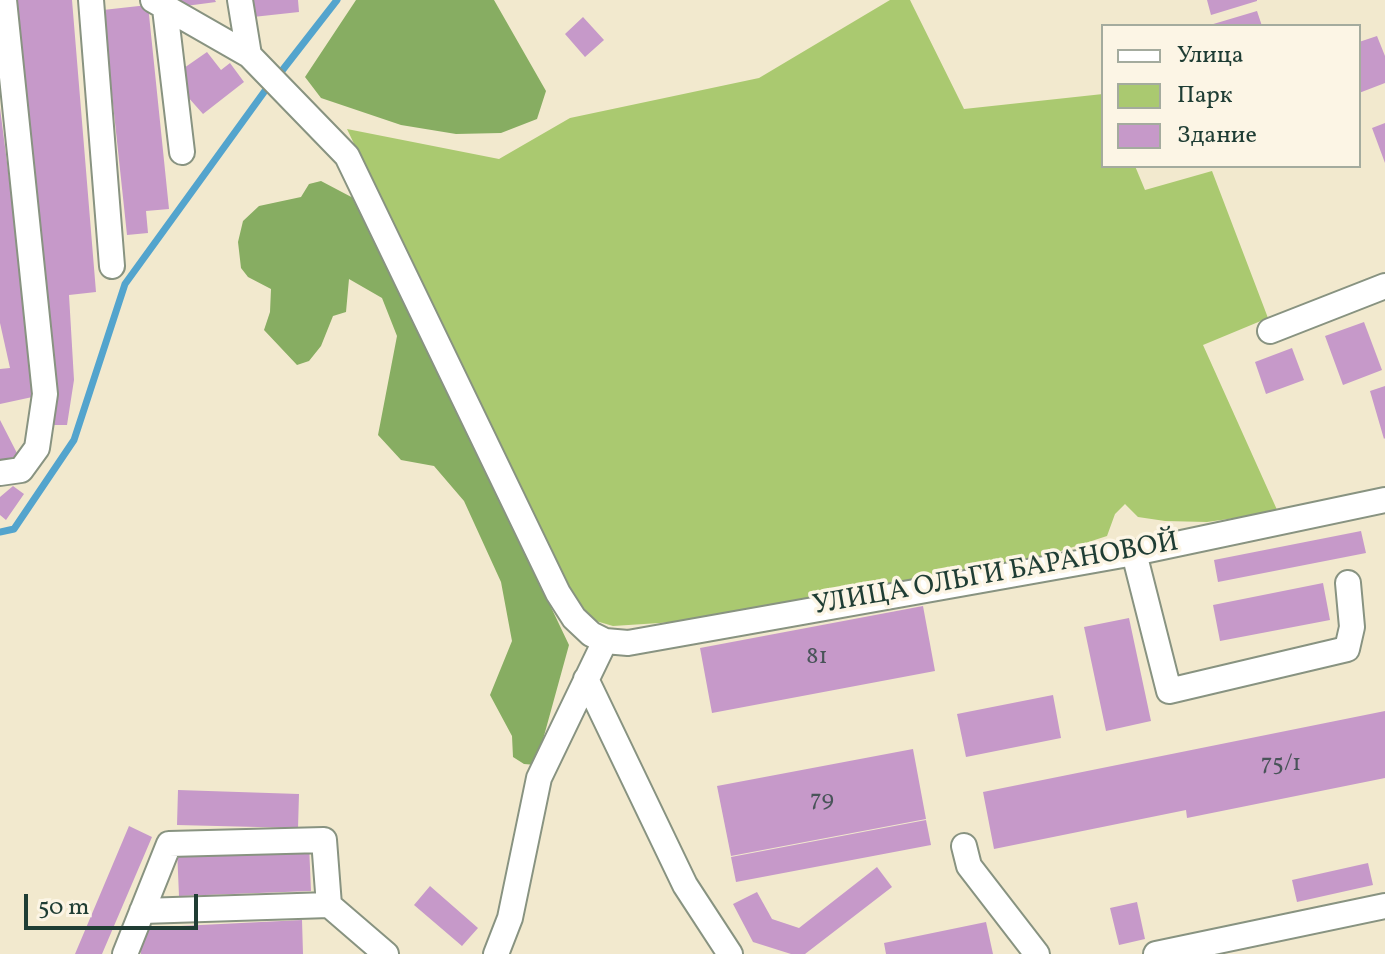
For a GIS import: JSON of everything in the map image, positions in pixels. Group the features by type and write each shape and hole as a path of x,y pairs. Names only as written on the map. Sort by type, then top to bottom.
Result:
{"street":[{"path":"0,473 21,470 37,448 45,394 4,0"},
{"path":"91,0 112,266"},
{"path":"240,0 249,55"},
{"path":"160,2 249,55 347,156 558,593 574,618 591,634 605,641 539,778 510,918 496,954"},
{"path":"160,2 182,152"},
{"path":"1270,331 1385,286"},
{"name":"УЛИЦА ОЛЬГИ БАРАНОВОЙ","path":"605,641 628,643 1134,553 1385,500"},
{"path":"1134,553 1169,691 1347,649 1352,627 1348,583"},
{"path":"586,679 685,885 730,954"},
{"path":"125,954 169,844 324,840 329,905"},
{"path":"964,846 969,866 1037,954"},
{"path":"142,911 329,905 386,954"},
{"path":"1156,954 1385,906"}],"green space":[{"path":"356,0 494,0 546,91 537,119 501,133 456,134 401,125 321,98 305,77"},
{"path":"890,0 910,0 964,109 1101,94 1101,168 1136,168 1145,190 1212,171 1268,318 1203,345 1278,512 1207,522 1165,521 1138,517 1125,504 1115,514 1107,536 1030,561 675,622 613,626 596,621 572,602 347,129 499,159 570,118 759,78"},
{"path":"321,181 357,200 569,645 536,765 524,764 513,757 512,736 490,695 512,641 501,582 464,501 434,466 401,460 378,435 397,336 382,298 349,279 346,312 333,316 321,346 309,361 297,365 264,330 270,312 271,289 248,277 241,268 238,242 243,221 259,206 301,197 309,184"}],"building":[{"path":"13,0 72,0 96,292 69,295 74,380 67,425 49,425"},
{"path":"177,0 215,0 216,2 178,7"},
{"path":"251,0 298,0 299,12 253,17"},
{"path":"1207,0 1257,0 1257,1 1211,15"},
{"path":"148,5 169,209 146,211 148,233 127,235 103,10"},
{"path":"1257,11 1261,24 1213,24"},
{"path":"583,17 604,40 585,57 565,34"},
{"path":"1377,36 1385,56 1385,83 1361,92 1361,41"},
{"path":"207,52 221,70 230,63 244,82 203,114 187,96 184,68"},
{"path":"0,108 37,396 0,404 0,369 10,368 0,323"},
{"path":"1385,123 1385,163 1372,128"},
{"path":"1364,322 1382,370 1343,385 1325,336"},
{"path":"1292,348 1304,380 1266,394 1255,362"},
{"path":"1385,386 1385,438 1384,439 1370,391"},
{"path":"0,420 19,457 0,468"},
{"path":"13,486 24,494 6,520 0,515 0,497"},
{"path":"1361,531 1366,553 1218,582 1214,560"},
{"path":"1323,583 1330,620 1220,641 1213,605"},
{"path":"923,606 935,671 712,713 700,648"},
{"path":"1129,618 1151,721 1106,731 1084,627"},
{"path":"1053,695 1061,738 966,757 957,714"},
{"path":"1385,711 1385,778 1187,818 1186,810 994,849 983,792"},
{"path":"913,749 926,819 731,856 717,786"},
{"path":"178,790 299,794 298,828 177,825"},
{"path":"926,820 931,845 736,882 731,857"},
{"path":"129,826 152,837 102,954 75,954"},
{"path":"309,844 311,891 179,896 177,849"},
{"path":"1368,863 1373,885 1297,902 1292,880"},
{"path":"877,867 892,887 805,954 791,954 753,942 733,904 757,892 772,919 799,928"},
{"path":"430,886 478,928 462,946 414,905"},
{"path":"1137,902 1145,939 1119,945 1110,908"},
{"path":"302,920 303,954 141,954 140,928"},
{"path":"986,922 993,954 886,954 884,943"}],"waterway":[{"path":"281,72 337,0"},
{"path":"0,532 14,529 74,440 125,284 267,88"}]}
